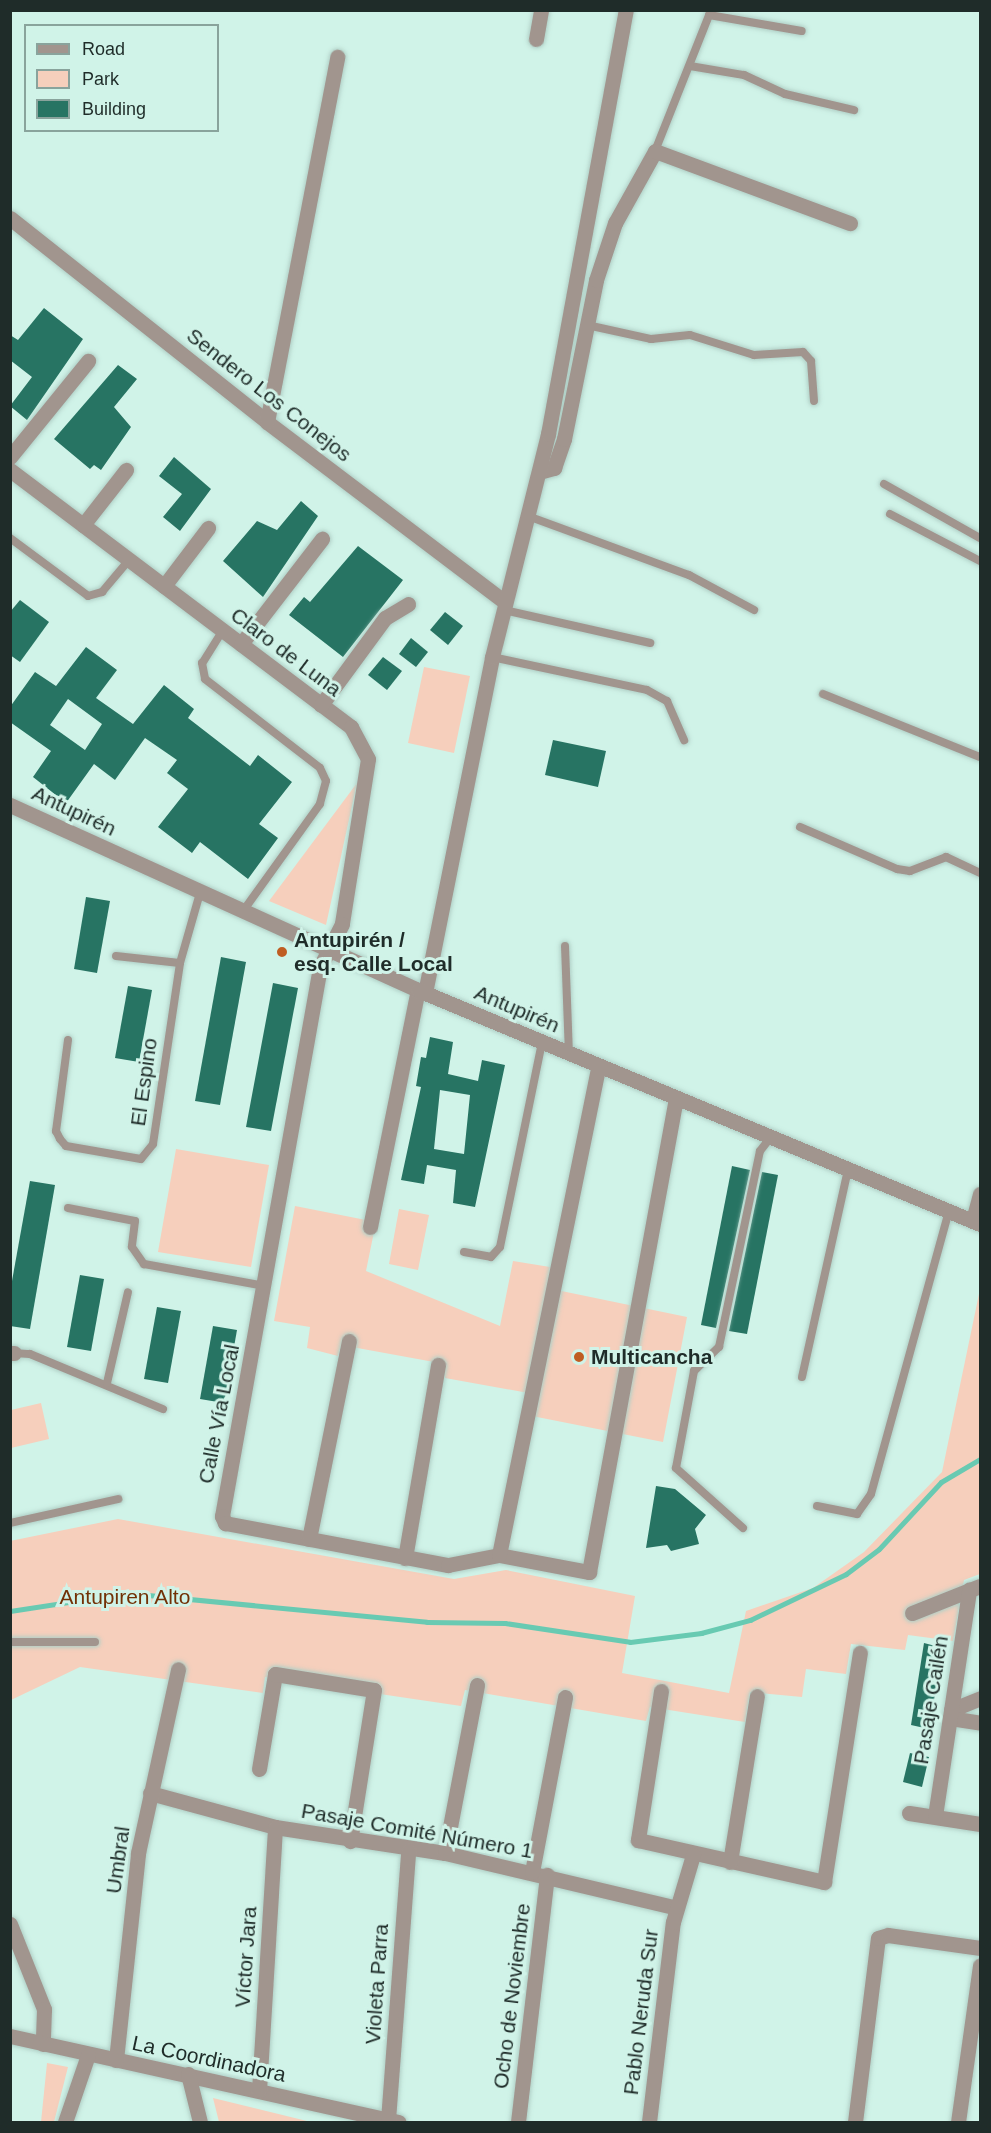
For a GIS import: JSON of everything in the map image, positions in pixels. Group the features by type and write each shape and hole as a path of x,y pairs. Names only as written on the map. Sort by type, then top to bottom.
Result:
{"street":[{"path":"536,39 541,10"},
{"path":"370,1227 492,657 524,515 539,472 626,10"},
{"path":"267,422 337,57"},
{"path":"539,472 554,468 564,439 587,325 615,223 655,151 850,223"},
{"name":"Sendero Los Conejos","path":"10,219 504,605"},
{"path":"10,457 88,361"},
{"name":"Claro de Luna","path":"10,470 357,734 369,769 342,924 328,949"},
{"path":"83,525 126,470"},
{"path":"164,586 208,528"},
{"path":"241,644 322,539"},
{"path":"321,705 385,618 408,604"},
{"name":"Antupirén","path":"10,805 421,992 977,1222"},
{"name":"Calle Vía Local","path":"328,949 320,967 222,1516 225,1523 448,1565 499,1555 589,1572 676,1098"},
{"path":"499,1555 598,1067"},
{"path":"977,1222 981,1194"},
{"path":"309,1539 349,1341"},
{"path":"405,1558 438,1365"},
{"path":"912,1613 975,1588"},
{"name":"Pasaje Cailén","path":"935,1816 950,1714 975,1588"},
{"path":"661,1691 638,1840 693,1855 824,1882 860,1653"},
{"name":"Umbral","path":"116,2060 150,1792 178,1669"},
{"path":"259,1769 275,1674 374,1690 350,1840"},
{"path":"446,1853 477,1685"},
{"path":"730,1862 757,1696"},
{"name":"Ocho de Noviembre","path":"518,2122 540,1874 565,1697"},
{"path":"950,1714 981,1698"},
{"path":"950,1714 981,1723"},
{"name":"Pasaje Comité Número 1","path":"150,1792 275,1827 408,1851 446,1853 676,1908"},
{"path":"909,1813 981,1824"},
{"name":"Víctor Jara","path":"259,2090 275,1827"},
{"name":"Violeta Parra","path":"394,2121 408,1851"},
{"name":"Pablo Neruda Sur","path":"649,2122 676,1908 693,1855"},
{"path":"10,1924 44,2009 43,2044"},
{"path":"855,2122 878,1938 888,1935 981,1948"},
{"path":"958,2122 981,1966"},
{"name":"La Coordinadora","path":"10,2036 88,2055 259,2090 350,2117 394,2121"},
{"path":"65,2122 88,2055"},
{"path":"188,2074 200,2122"}],"lane":[{"path":"655,151 710,13 802,31"},
{"path":"690,66 744,75 785,94 854,110"},
{"path":"587,325 651,339 690,336 754,355 803,352 811,361 814,400"},
{"path":"884,484 981,538"},
{"path":"890,514 981,561"},
{"path":"524,515 689,575 754,610"},
{"path":"10,538 87,596 102,592 129,560"},
{"path":"504,605 650,643"},
{"path":"223,630 202,663 205,679 320,768 326,782 320,804 243,911"},
{"path":"492,657 647,690 667,701 684,740"},
{"path":"823,694 981,757"},
{"path":"800,826 897,869 910,871 946,857 981,873"},
{"name":"El Espino","path":"68,1040 56,1131 60,1139 66,1146 141,1159 153,1144 180,963 200,893"},
{"path":"565,946 568,1054"},
{"path":"116,956 180,963"},
{"path":"464,1252 485,1258 500,1247 542,1042"},
{"path":"742,1528 676,1468 694,1371 719,1347 760,1151 771,1137"},
{"path":"802,1377 848,1169"},
{"path":"68,1208 135,1221 134,1254 144,1264 264,1286"},
{"path":"817,1506 857,1514 871,1494 949,1211"},
{"path":"107,1383 128,1292"},
{"path":"12,1353 107,1383 164,1409"},
{"path":"10,1523 118,1499"},
{"path":"10,1642 95,1642"}],"green space":[{"path":"424,667 470,676 454,753 408,743"},
{"path":"357,783 326,925 269,901"},
{"path":"176,1149 269,1165 251,1267 158,1252"},
{"path":"295,1206 376,1222 366,1271 500,1326 513,1261 550,1267 547,1288 687,1317 663,1442 532,1416 534,1394 445,1378 445,1364 341,1345 338,1356 307,1348 310,1327 274,1321"},
{"path":"399,1209 429,1215 418,1270 389,1264"},
{"name":"Antupiren Alto","path":"980,1289 980,1574 964,1580 953,1641 908,1635 905,1650 851,1644 846,1674 806,1669 802,1697 750,1692 745,1722 650,1707 646,1721 465,1690 461,1706 265,1677 263,1693 80,1667 11,1700 10,1541 118,1519 454,1579 506,1570 635,1596 622,1673 729,1693 746,1611 813,1588 864,1552 942,1472"},
{"path":"41,1403 49,1439 11,1448 11,1410"},
{"path":"47,2063 68,2067 54,2122 41,2122"},
{"path":"213,2098 311,2122 219,2122"}],"building":[{"path":"44,308 83,339 27,420 10,406 32,377 10,360 10,335 18,340"},
{"path":"118,365 137,379 114,407 131,427 101,470 94,465 90,469 54,439"},
{"path":"174,457 211,489 180,531 163,517 182,494 159,476"},
{"path":"301,501 318,516 263,597 223,561 257,521 277,530"},
{"path":"358,546 403,580 343,657 289,615 304,597 310,602"},
{"path":"20,600 49,622 20,662 10,655 10,612"},
{"path":"445,612 463,626 448,645 430,630"},
{"path":"411,638 428,652 416,667 399,654"},
{"path":"86,647 117,670 96,698 133,724 164,685 194,709 188,718 250,766 258,755 292,782 259,824 278,838 248,879 200,842 192,853 158,827 188,789 167,773 177,760 145,738 115,780 94,764 66,803 33,777 51,751 10,722 10,707 35,672 56,686","holes":["68,699 102,724 85,750 50,725"]},
{"path":"383,657 402,671 387,690 368,675"},
{"path":"553,740 606,751 598,787 545,775"},
{"path":"86,897 110,901 97,973 74,969"},
{"path":"221,957 246,962 220,1105 195,1101"},
{"path":"273,983 298,988 271,1131 246,1127"},
{"path":"128,986 152,990 139,1062 115,1058"},
{"path":"430,1037 453,1042 448,1074 478,1081 482,1060 505,1065 475,1207 453,1203 456,1170 427,1165 424,1184 401,1180 421,1087 416,1086 421,1057 426,1058","holes":["440,1090 470,1095 464,1154 434,1149"]},
{"path":"732,1166 750,1170 716,1328 701,1325"},
{"path":"762,1172 778,1175 747,1334 729,1331"},
{"path":"30,1181 55,1185 30,1329 10,1326 10,1292"},
{"path":"80,1275 104,1279 91,1351 67,1347"},
{"path":"157,1307 181,1311 168,1383 144,1379"},
{"path":"213,1326 237,1330 224,1403 200,1399"},
{"path":"656,1486 675,1489 706,1515 695,1529 699,1544 671,1551 667,1545 646,1548"},
{"path":"924,1643 943,1648 929,1729 911,1725"},
{"path":"910,1753 929,1757 922,1787 903,1782"}],"waterway":[{"path":"10,1611 127,1593 427,1622 505,1623 630,1642 701,1633 750,1620 846,1574 879,1549 941,1482 980,1459"}],"place":[{"name":"Antupirén / esq. Calle Local","path":"282,952"},
{"name":"Multicancha","path":"579,1357"}]}
